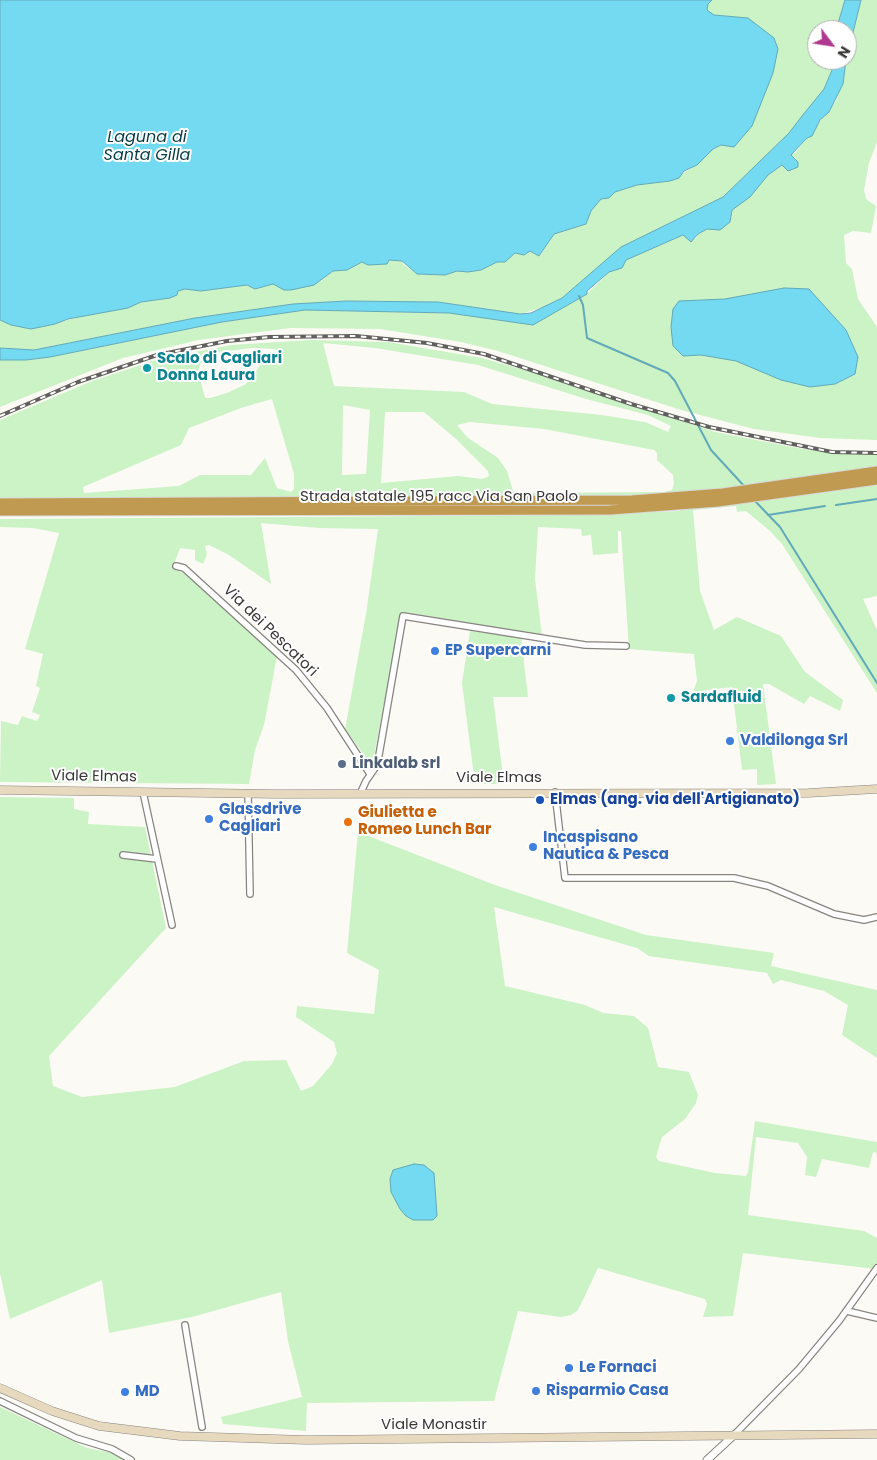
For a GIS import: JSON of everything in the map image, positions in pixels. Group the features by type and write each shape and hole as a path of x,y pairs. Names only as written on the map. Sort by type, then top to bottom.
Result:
{"highway":[{"name":"Strada statale 195 racc Via San Paolo","path":"0,503 682,501 877,471"},
{"name":"Strada statale 195 racc Via San Paolo","path":"0,511 496,512 610,510 877,480"}],"main road":[{"name":"Viale Elmas","path":"0,790 248,793 808,793 877,790"},
{"name":"Viale Monastir","path":"0,1388 52,1411 98,1426 162,1435 306,1440 877,1434"}],"street":[{"name":"Via dei Pescatori","path":"176,566 184,568 296,670 327,708 370,774"},
{"path":"361,792 375,768 379,755 403,616 585,645 626,646"},
{"path":"143,792 172,925"},
{"path":"555,792 565,878 734,878 768,886 834,914 864,920 877,917"},
{"path":"248,793 250,894"},
{"path":"123,855 157,858"},
{"path":"707,1460 788,1382 847,1311 877,1268"},
{"path":"847,1311 877,1318"},
{"path":"185,1325 202,1427"},
{"path":"0,1401 76,1438 112,1449 131,1460"}],"green space":[{"path":"712,0 845,0 839,20 807,20 807,70 832,70 824,89 789,133 723,197 621,247 562,298 545,307 520,314 438,302 346,301 293,304 195,318 34,350 0,348 0,320 11,325 31,329 141,302 170,298 177,291 185,289 201,291 247,285 255,289 273,284 284,290 305,287 321,281 333,271 347,270 362,262 368,265 386,264 388,260 402,261 403,264 417,274 445,275 457,271 481,270 497,262 505,262 515,253 524,255 530,251 540,256 554,234 586,224 591,211 601,199 609,198 615,192 637,185 670,181 697,165 713,149 721,145 748,18 714,15 707,10 708,4"},
{"path":"861,0 877,0 877,142 869,163 864,190 866,199 876,206 871,233 853,231 844,235 846,263 852,269 858,299 877,327 877,440 820,438 754,429 681,410 498,351 461,342 380,329 290,328 199,340 123,358 0,407 0,360 26,360 50,357 222,322 305,310 449,313 533,325 587,294 609,272 622,267 626,260 684,235 696,239 698,234 707,229 730,222 732,210 768,175 782,165 797,159 791,155 796,152 836,101 844,70 857,70 856,20"},
{"path":"311,340 388,342 482,358 546,376 715,432 803,449 877,452 877,596 863,599 877,630 877,693 782,544 770,531 746,511 737,512 736,506 693,510 700,591 714,630 737,617 781,636 805,672 843,700 840,711 810,696 804,704 769,684 763,684 776,784 757,785 757,769 742,770 732,687 693,692 697,681 694,654 629,649 621,531 618,531 618,553 593,555 591,535 582,536 581,529 538,527 535,579 542,636 409,613 401,616 372,766 345,729 366,614 378,529 319,528 261,523 271,584 229,555 209,545 205,546 207,554 203,564 195,560 195,550 180,548 172,569 184,573 277,656 264,725 255,750 249,784 0,782 1,721 18,725 22,716 37,721 40,715 32,712 40,688 36,686 43,654 25,649 59,533 33,528 0,527 0,519 582,515 680,511 682,493 571,497 0,501 0,420 92,381 159,359 231,345","holes":["323,343 375,348 478,365 586,399 648,415 671,426 668,432 645,422 602,415 492,404 464,392 334,386","252,348 275,349 280,356 279,358 269,358 261,364 246,384 227,393 205,398 198,371 202,359 219,352","272,399 294,474 294,489 291,492 277,488 265,458 251,475 200,475 179,486 84,493 83,487 181,445 189,428 241,408","343,405 370,410 366,474 342,475","385,412 424,412 456,439 488,471 489,476 482,479 458,476 381,483","470,422 544,429 654,450 657,453 657,460 673,475 674,484 672,490 664,492 523,493 513,491 507,471 498,458 467,437 457,425"]},
{"path":"470,631 521,637 528,697 493,697 504,784 475,784 462,683"},
{"path":"0,797 74,798 74,809 89,812 88,824 145,827 166,928 49,1056 53,1086 82,1097 175,1087 244,1061 286,1060 301,1091 313,1086 332,1064 337,1053 334,1042 296,1017 297,1006 374,1014 379,970 347,953 358,832 495,885 646,935 774,953 771,966 877,990 877,1058 842,1035 848,1005 824,991 781,980 773,984 767,973 649,956 637,948 494,907 505,986 585,1005 603,1013 634,1016 648,1028 658,1067 689,1072 698,1095 696,1103 685,1119 662,1137 656,1157 659,1161 715,1173 746,1176 755,1121 877,1142 877,1153 873,1152 869,1168 822,1159 816,1177 805,1175 807,1157 798,1143 756,1137 748,1215 864,1231 877,1238 877,1265 875,1269 743,1253 733,1316 703,1317 707,1304 705,1299 598,1268 577,1311 571,1315 561,1317 518,1311 494,1401 307,1403 306,1431 223,1424 221,1417 302,1397 288,1341 281,1292 192,1317 109,1333 102,1280 10,1319 0,1273"},
{"path":"0,1407 87,1448 113,1453 125,1460 0,1460"}],"water":[{"name":"Laguna di Santa Gilla","path":"0,0 712,0 708,4 707,10 714,15 748,18 774,38 778,49 773,73 752,126 734,147 721,145 713,149 697,165 684,171 679,178 637,185 615,192 609,198 601,199 591,211 586,224 554,234 539,256 530,251 524,255 515,253 505,262 497,262 481,270 457,271 445,275 417,274 402,261 389,260 387,264 368,265 362,262 347,270 333,271 314,285 291,290 284,290 273,284 255,289 247,285 201,291 185,289 178,291 177,295 170,298 141,302 128,308 68,319 31,329 11,325 0,320"},
{"path":"845,0 861,0 856,20 839,20"},
{"path":"832,70 845,70 843,84 829,112 820,120 812,136 807,138 791,155 798,162 798,167 788,171 782,165 768,175 750,197 732,210 730,222 720,230 707,229 698,234 691,242 683,235 626,260 622,268 609,272 587,291 587,294 533,325 449,313 305,310 222,322 50,357 26,360 0,360 0,348 34,350 195,318 293,304 346,301 438,302 520,314 531,313 562,298 621,247 723,197 789,133 824,89"},
{"path":"784,288 809,289 846,330 858,357 855,374 835,384 810,387 781,380 736,361 701,355 683,356 673,346 671,327 673,309 679,301 725,299"},
{"path":"414,1164 424,1165 434,1173 437,1216 433,1220 413,1220 406,1216 391,1192 390,1179 393,1170"}],"waterway":[{"path":"579,296 583,305 587,338 668,373 675,381 711,450 745,487"},
{"path":"836,505 877,499"},
{"path":"755,501 780,527 877,683"},
{"path":"768,515 825,506"}],"railway":[{"path":"0,416 78,382 157,355 227,341 269,337 356,336 427,343 484,354 631,404 709,427 832,452 877,453"}],"place":[{"name":"Scalo di Cagliari Donna Laura","path":"147,368"},
{"name":"EP Supercarni","path":"435,651"},
{"name":"Sardafluid","path":"671,698"},
{"name":"Valdilonga Srl","path":"730,741"},
{"name":"Linkalab srl","path":"342,764"},
{"name":"Elmas (ang. via dell'Artigianato)","path":"540,800"},
{"name":"Glassdrive Cagliari","path":"209,819"},
{"name":"Giulietta e Romeo Lunch Bar","path":"348,822"},
{"name":"Incaspisano Nautica & Pesca","path":"533,847"},
{"name":"Le Fornaci","path":"569,1368"},
{"name":"Risparmio Casa","path":"536,1391"},
{"name":"MD","path":"125,1392"}]}
